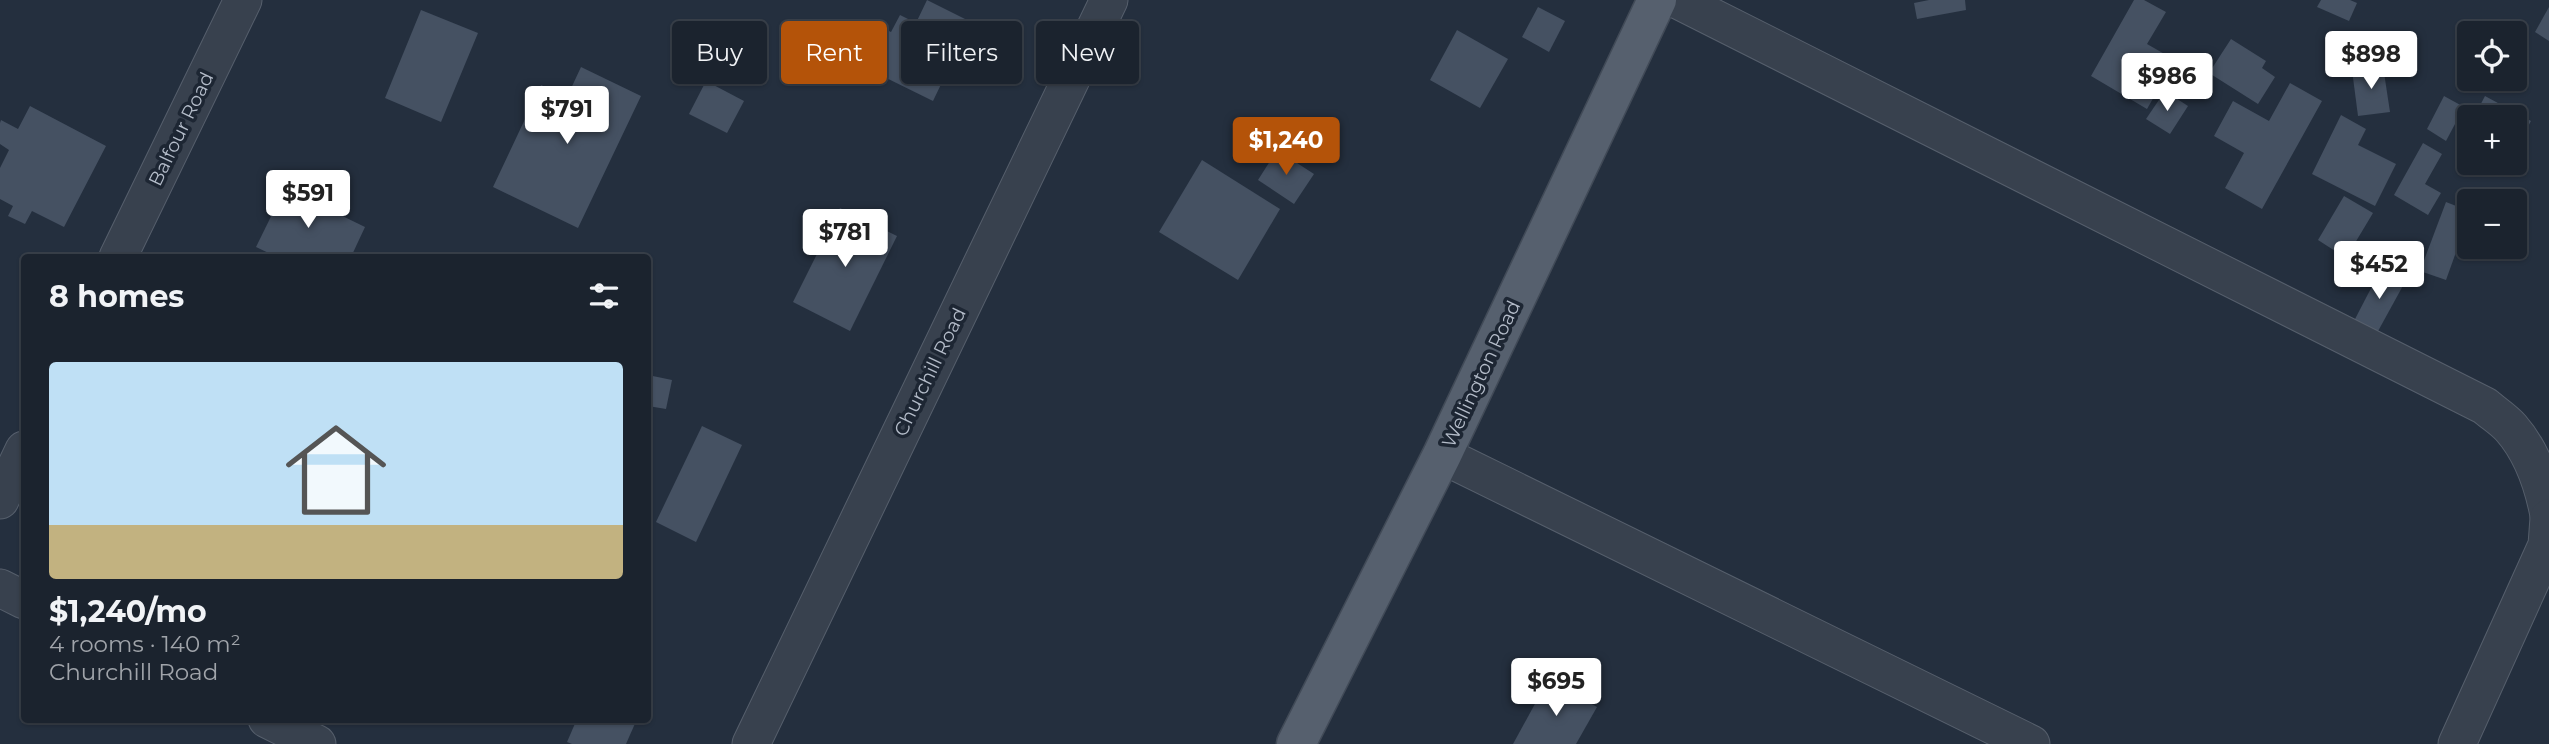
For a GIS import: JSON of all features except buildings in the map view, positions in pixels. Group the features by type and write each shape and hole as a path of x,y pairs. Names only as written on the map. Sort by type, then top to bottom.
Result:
{"main road":[{"name":"Wellington Road","path":"1296,744 1442,455 1657,0"}],"street":[{"name":"Balfour Road","path":"119,254 243,0"},
{"name":"Churchill Road","path":"751,744 1109,0"},
{"path":"1678,0 2484,406 2511,428 2530,458 2543,487 2549,516 2547,545 2457,744"},
{"path":"1442,455 2031,744"},
{"path":"0,500 21,456"},
{"path":"0,589 21,599"},
{"path":"275,723 317,744"}]}
